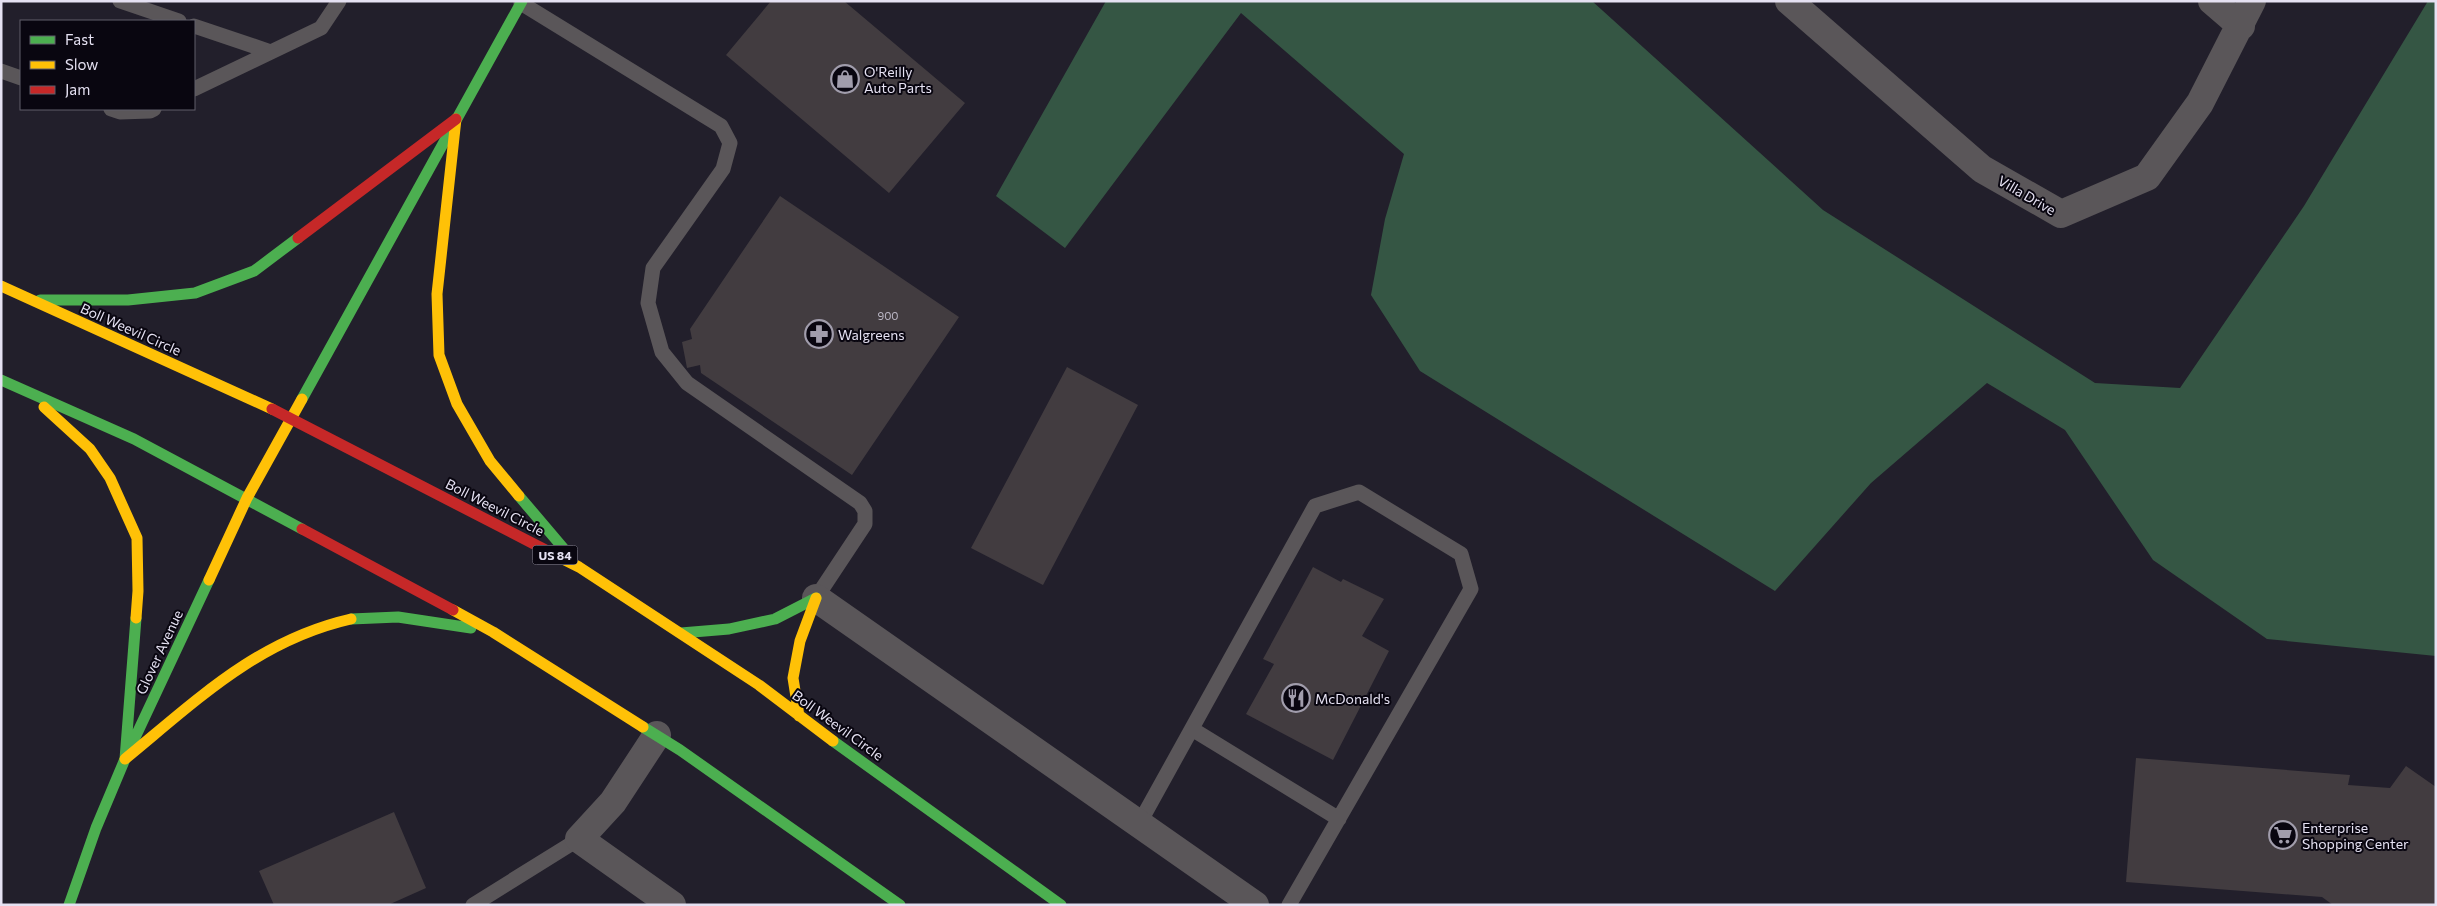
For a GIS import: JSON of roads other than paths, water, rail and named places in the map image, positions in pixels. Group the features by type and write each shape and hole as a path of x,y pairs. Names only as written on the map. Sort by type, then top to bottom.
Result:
{"main road":[{"name":"Glover Avenue","path":"69,905 96,828 125,759 247,498 522,2"},
{"path":"30,300 128,300 195,293 254,272 456,119"},
{"path":"456,119 436,294 439,355 457,404 490,461 579,567"},
{"name":"Boll Weevil Circle","path":"1,286 292,418 579,567 759,685 1061,905"},
{"path":"1,380 134,439 247,498 493,632 657,735 900,905"},
{"path":"27,391 90,449 110,478 136,538 138,591 125,759"},
{"path":"682,633 729,629 775,619 816,598"},
{"path":"800,716 793,678 800,641 816,598"},
{"path":"125,759 245,663 309,628 355,618 404,617 493,632"}],"street":[{"name":"Villa Drive","path":"1789,1 1982,169 2061,214 2147,177 2200,103 2241,26 2252,1"},
{"path":"2212,1 2241,26"},
{"path":"816,598 1255,905"},
{"path":"657,735 613,802 579,839 672,905"}],"lane":[{"path":"120,1 176,20"},
{"path":"195,89 321,28 339,1"},
{"path":"522,2 721,126 730,143 723,169 653,268 648,303 662,352 687,384 860,503 865,511 865,524 816,598"},
{"path":"195,26 270,52"},
{"path":"1,71 20,78"},
{"path":"114,110 120,112 152,110"},
{"path":"1139,824 1316,506 1359,492 1461,554 1471,589 1289,905"},
{"path":"1192,729 1339,818"},
{"path":"473,905 579,839"}],"place":[{"name":"O'Reilly Auto Parts","path":"845,79"},
{"name":"Walgreens","path":"819,334"},
{"name":"McDonald's","path":"1296,698"},
{"name":"Enterprise Shopping Center","path":"2283,835"}]}
